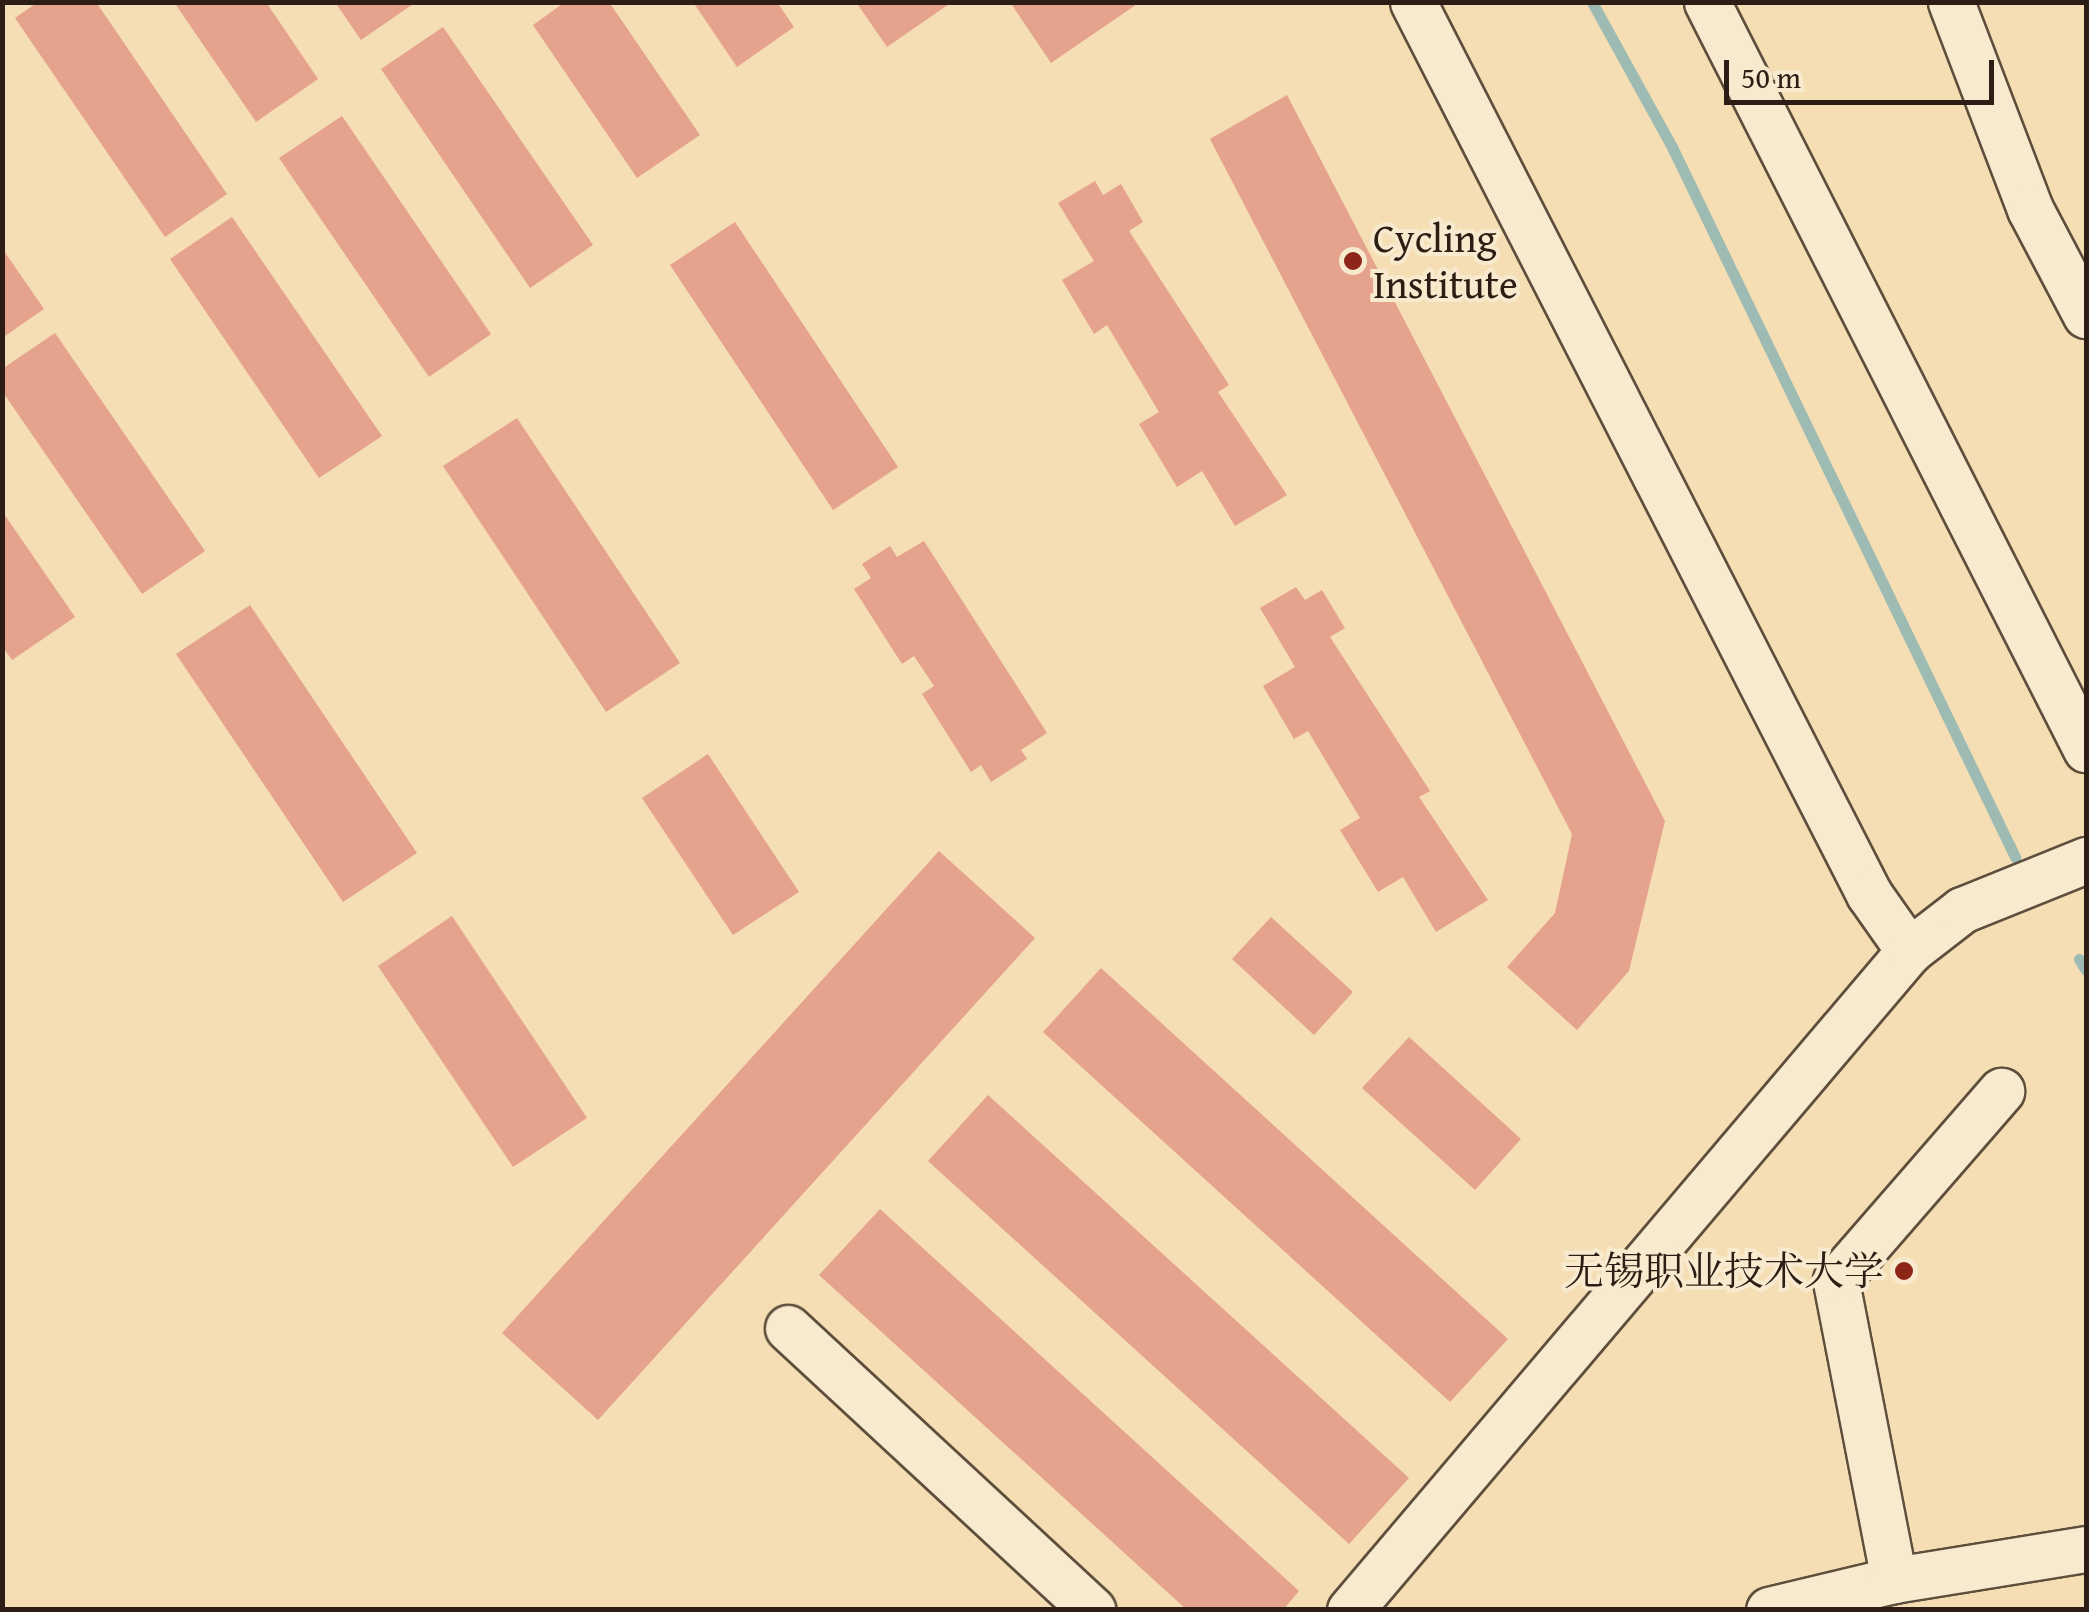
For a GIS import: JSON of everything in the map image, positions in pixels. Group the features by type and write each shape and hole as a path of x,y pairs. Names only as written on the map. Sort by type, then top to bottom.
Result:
{"street":[{"path":"1413,2 1869,894 1910,951"},
{"path":"1707,2 2086,749"},
{"path":"1951,2 2030,208 2086,315"},
{"path":"1350,1610 1910,951 1962,910 2086,860"},
{"path":"1894,1580 1836,1281 2002,1090"},
{"path":"788,1328 1092,1610"},
{"path":"1768,1610 1894,1580 2086,1549"}],"building":[{"path":"38,2 96,2 227,194 165,237 15,18"},
{"path":"174,2 266,2 318,79 256,122"},
{"path":"335,2 416,2 361,40"},
{"path":"565,2 609,2 700,135 637,178 533,25"},
{"path":"693,2 777,2 794,27 737,67"},
{"path":"856,2 952,2 887,47"},
{"path":"1010,2 1140,2 1051,63"},
{"path":"443,27 593,245 530,288 381,69"},
{"path":"1287,95 1665,821 1629,971 1577,1030 1507,967 1555,913 1572,834 1210,139"},
{"path":"342,116 491,334 429,377 279,158"},
{"path":"1095,181 1103,195 1121,184 1143,222 1129,231 1229,385 1218,392 1287,495 1235,526 1202,471 1177,487 1139,424 1159,412 1107,325 1094,334 1062,280 1094,261 1058,203"},
{"path":"232,217 382,436 319,478 170,259"},
{"path":"735,222 898,467 833,510 670,265"},
{"path":"2,248 44,309 2,338"},
{"path":"55,333 205,551 142,594 2,391 2,369"},
{"path":"517,418 680,663 606,712 443,466"},
{"path":"2,511 75,617 12,660 2,646"},
{"path":"924,541 1047,733 1021,750 1027,759 991,782 981,765 971,772 922,694 934,686 914,656 902,664 854,589 871,578 862,564 890,546 897,557"},
{"path":"1296,587 1305,600 1322,590 1345,628 1330,637 1430,791 1419,797 1488,900 1436,932 1403,877 1378,892 1340,830 1360,818 1308,731 1294,739 1263,686 1295,667 1260,608"},
{"path":"250,605 417,853 343,902 176,654"},
{"path":"708,754 799,892 733,935 642,798"},
{"path":"939,851 1035,938 598,1420 502,1333"},
{"path":"452,916 587,1118 513,1167 378,966"},
{"path":"1271,917 1353,992 1314,1035 1232,959"},
{"path":"1101,968 1508,1339 1450,1402 1043,1032"},
{"path":"1409,1037 1521,1139 1475,1190 1362,1088"},
{"path":"988,1095 1409,1478 1349,1544 928,1161"},
{"path":"880,1209 1299,1591 1283,1610 1187,1610 819,1275"}],"waterway":[{"path":"1592,2 1672,147 2015,857"},
{"path":"2079,959 2086,970"}],"place":[{"name":"Cycling Institute","path":"1353,261"},
{"name":"无锡职业技术大学","path":"1904,1271"}]}
